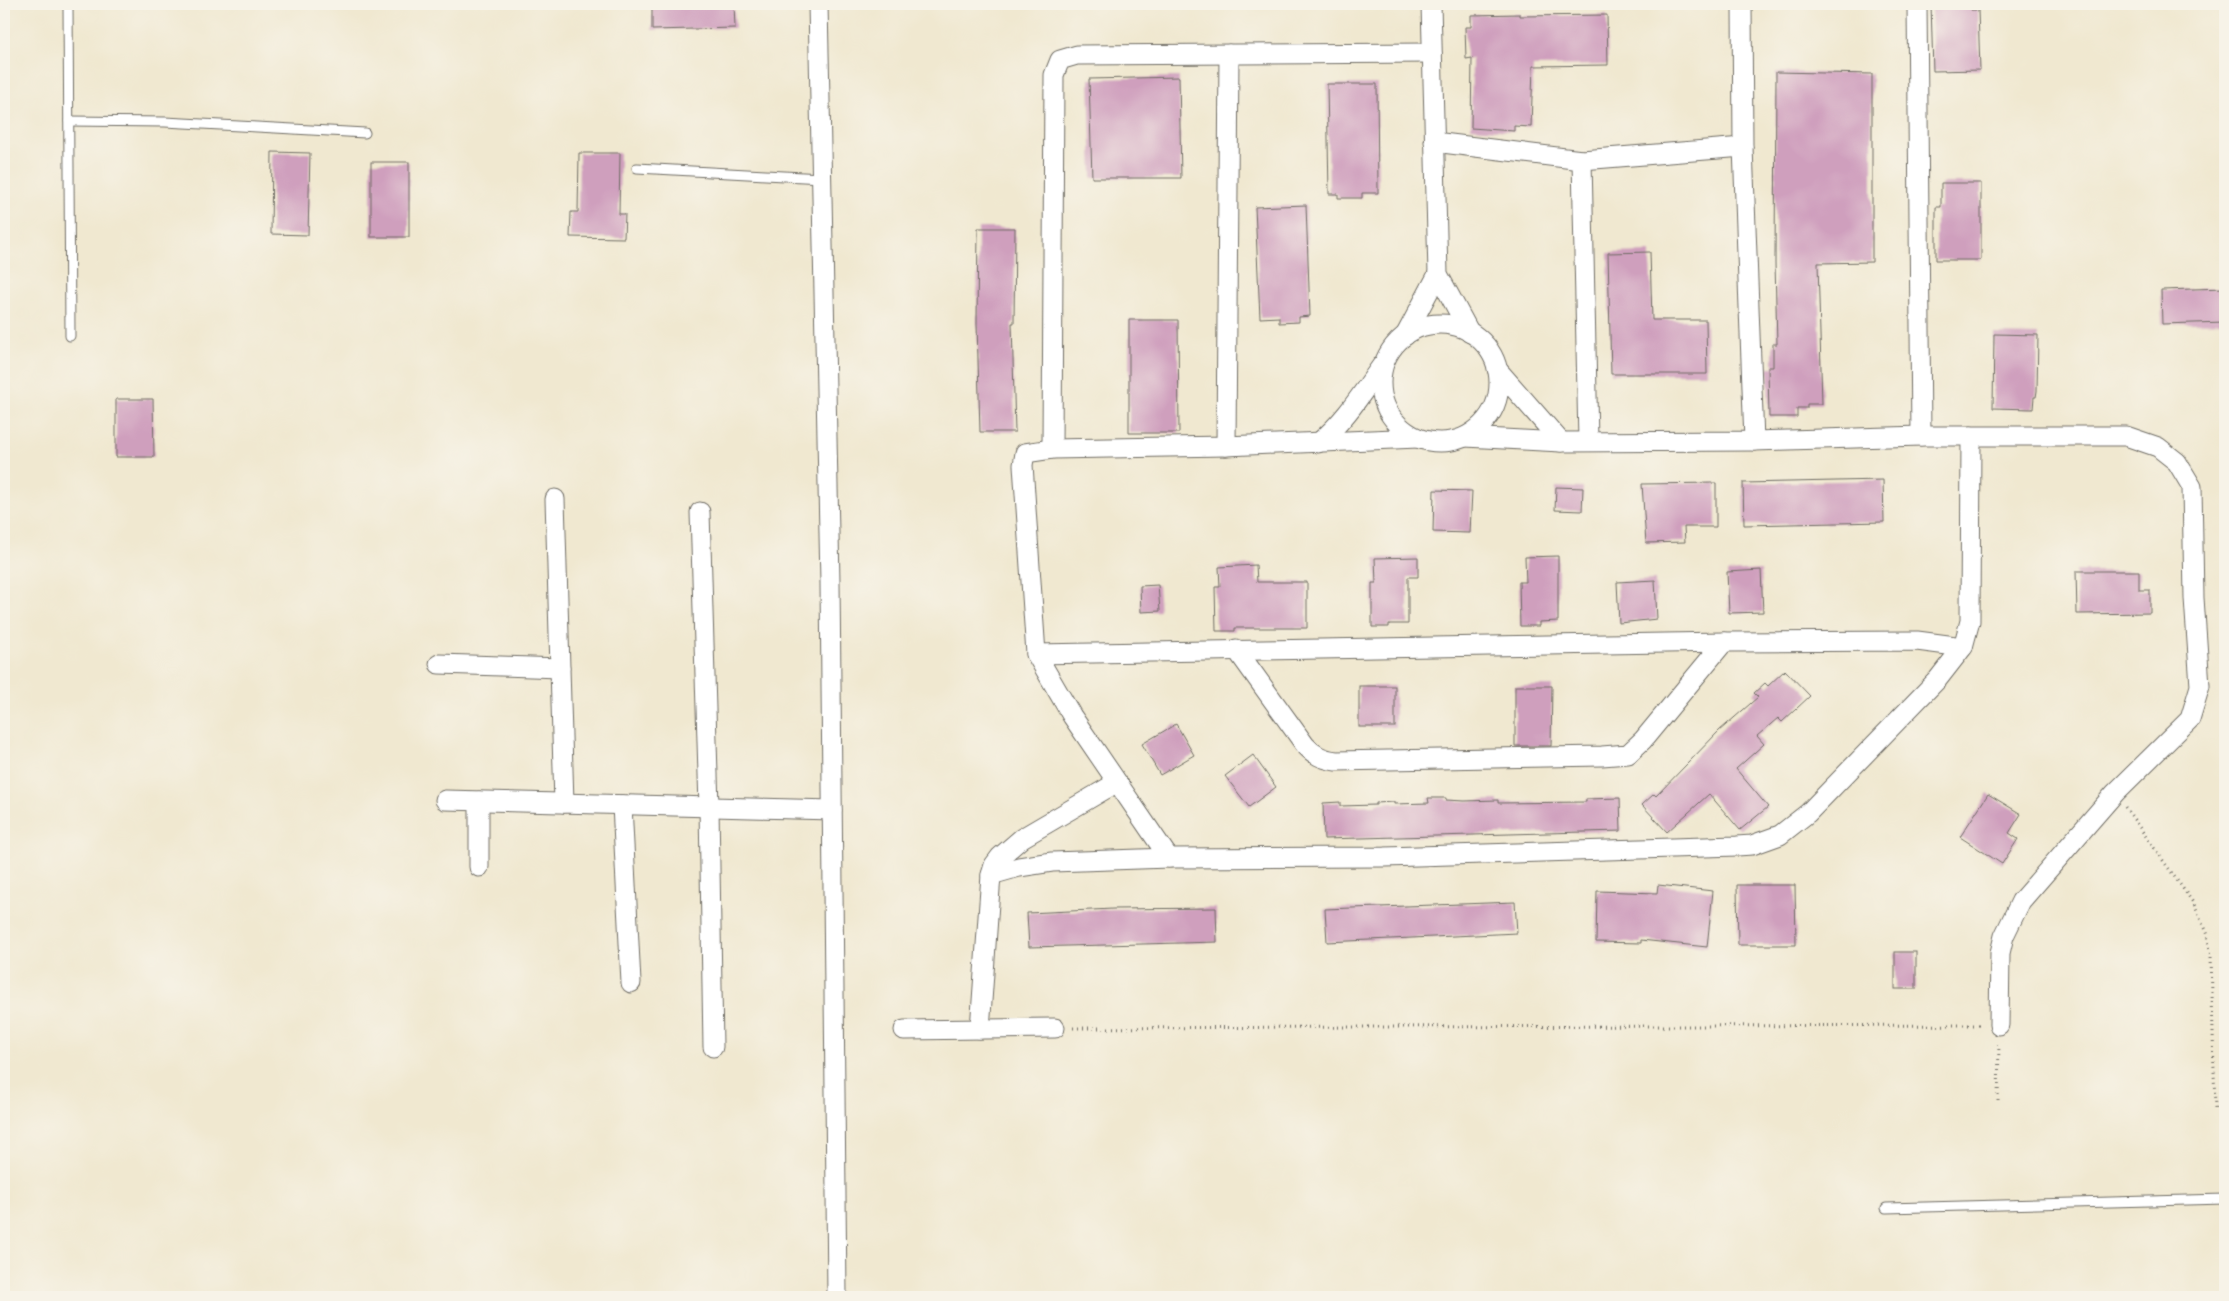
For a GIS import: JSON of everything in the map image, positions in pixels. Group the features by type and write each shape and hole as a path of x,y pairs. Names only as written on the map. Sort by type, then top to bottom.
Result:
{"street":[{"path":"818,4 832,810 837,1297"},
{"path":"1431,4 1438,274 1470,333 1487,349 1497,369 1561,442"},
{"path":"1742,4 1743,147 1754,441"},
{"path":"1917,4 1921,436"},
{"path":"1052,449 1054,75 1060,60 1077,55 1432,53"},
{"path":"1226,446 1229,54"},
{"path":"1434,142 1582,160 1743,147"},
{"path":"1582,160 1588,441"},
{"path":"1405,336 1438,274"},
{"path":"1318,443 1336,428 1394,347 1405,336 1420,328 1437,325 1454,326 1470,333"},
{"path":"1385,360 1381,376 1381,391 1385,406 1393,420 1418,438"},
{"path":"1169,858 1072,716 1036,654 1023,459 1025,454 1052,449 1226,446 1418,438 1434,442 1450,441 1465,436 1482,425 1494,408 1499,382 1497,369"},
{"path":"1465,436 1561,442 1754,441 1921,436 2126,436 2158,447 2177,462 2192,486 2194,598 2200,686 2190,719 2115,793 2021,901 2011,917 2000,953 1999,1025"},
{"path":"992,875 1020,867 1052,862 1169,858 1385,857 1737,846 1767,841 1780,835 1808,813 1938,679 1963,647 1970,621 1970,436"},
{"path":"555,499 564,803"},
{"path":"700,512 709,807 713,1047"},
{"path":"1036,654 1236,649 1724,642 1917,641 1963,647"},
{"path":"1236,649 1305,745 1314,755 1324,760 1336,761 1628,754 1650,732 1724,642"},
{"path":"439,664 560,668"},
{"path":"980,1029 994,865 1009,848 1116,783"},
{"path":"445,800 832,810"},
{"path":"479,801 479,867"},
{"path":"622,805 630,983"},
{"path":"904,1030 1055,1028"}],"lane":[{"path":"68,4 70,336"},
{"path":"69,122 165,122 364,133"},
{"path":"636,168 822,178"},
{"path":"1886,1208 2225,1199"}],"path":[{"path":"2115,793 2194,904 2207,935 2211,955 2215,1109"},
{"path":"1055,1028 1999,1025 1998,1100"}],"building":[{"path":"652,4 734,4 735,28 652,30"},
{"path":"1931,4 1971,4 1971,10 1978,10 1980,70 1933,71"},
{"path":"1520,14 1520,16 1607,15 1608,65 1533,66 1531,127 1514,126 1514,131 1471,128 1472,58 1466,59 1465,27 1471,27 1471,15"},
{"path":"1776,72 1872,74 1872,262 1818,263 1822,404 1807,404 1807,408 1797,408 1797,417 1769,417 1768,367 1773,367 1773,344 1777,344 1775,263"},
{"path":"1179,77 1181,178 1092,178 1089,79"},
{"path":"1327,84 1377,84 1378,193 1362,193 1362,198 1338,198 1338,194 1329,194"},
{"path":"272,152 310,153 308,235 271,234"},
{"path":"579,153 620,153 619,214 625,214 624,238 570,237 571,212 578,212"},
{"path":"371,162 409,162 409,237 371,237"},
{"path":"1941,183 1981,183 1981,260 1936,260 1936,207 1941,207"},
{"path":"1306,205 1310,316 1299,317 1299,322 1279,323 1279,317 1260,318 1255,207"},
{"path":"978,228 1015,228 1014,323 1012,323 1015,432 980,432 977,323"},
{"path":"1650,252 1652,320 1706,320 1707,374 1611,374 1608,253"},
{"path":"2225,288 2225,322 2162,324 2161,290"},
{"path":"1129,320 1178,320 1179,433 1129,433"},
{"path":"1994,334 2038,335 2037,391 2036,397 2034,397 2033,409 1993,408"},
{"path":"116,399 153,399 154,457 116,457"},
{"path":"1883,480 1884,522 1744,525 1743,483"},
{"path":"1716,483 1716,527 1684,527 1685,542 1646,543 1642,484"},
{"path":"1556,487 1583,488 1582,511 1555,510"},
{"path":"1434,490 1472,491 1470,533 1433,532"},
{"path":"1558,556 1558,621 1539,622 1539,626 1520,626 1519,582 1526,582 1525,557"},
{"path":"1418,557 1418,577 1408,577 1408,624 1389,624 1389,627 1372,627 1372,583 1376,583 1375,558"},
{"path":"1256,565 1257,582 1307,582 1307,628 1235,628 1235,631 1216,631 1215,587 1220,587 1219,567"},
{"path":"1761,570 1763,612 1729,613 1727,572"},
{"path":"2076,571 2139,571 2139,590 2150,590 2150,613 2077,614"},
{"path":"1655,580 1657,619 1619,623 1617,582"},
{"path":"1158,585 1160,611 1141,612 1140,586"},
{"path":"1785,670 1810,696 1782,722 1778,718 1757,736 1764,744 1736,769 1768,807 1740,830 1709,794 1667,832 1642,805 1654,794 1656,796 1719,731 1758,697 1754,693 1765,683 1768,686"},
{"path":"1359,686 1395,686 1395,727 1359,727"},
{"path":"1515,686 1552,686 1551,746 1515,746"},
{"path":"1176,724 1194,755 1160,775 1142,744"},
{"path":"1253,755 1276,787 1249,807 1225,776"},
{"path":"1988,794 2021,814 2009,833 2018,839 2002,864 1960,837"},
{"path":"1428,798 1464,801 1498,800 1498,803 1586,802 1586,799 1620,798 1621,831 1324,839 1323,803 1340,802 1340,806 1376,805 1376,803 1394,802 1394,804 1429,803"},
{"path":"1658,885 1713,891 1707,947 1641,940 1641,943 1596,942 1597,891 1657,893"},
{"path":"1737,885 1795,885 1796,945 1738,945"},
{"path":"1515,902 1517,933 1327,942 1325,909"},
{"path":"1216,908 1217,942 1029,947 1027,913 1113,909"},
{"path":"1895,952 1916,952 1916,989 1895,989"}]}
